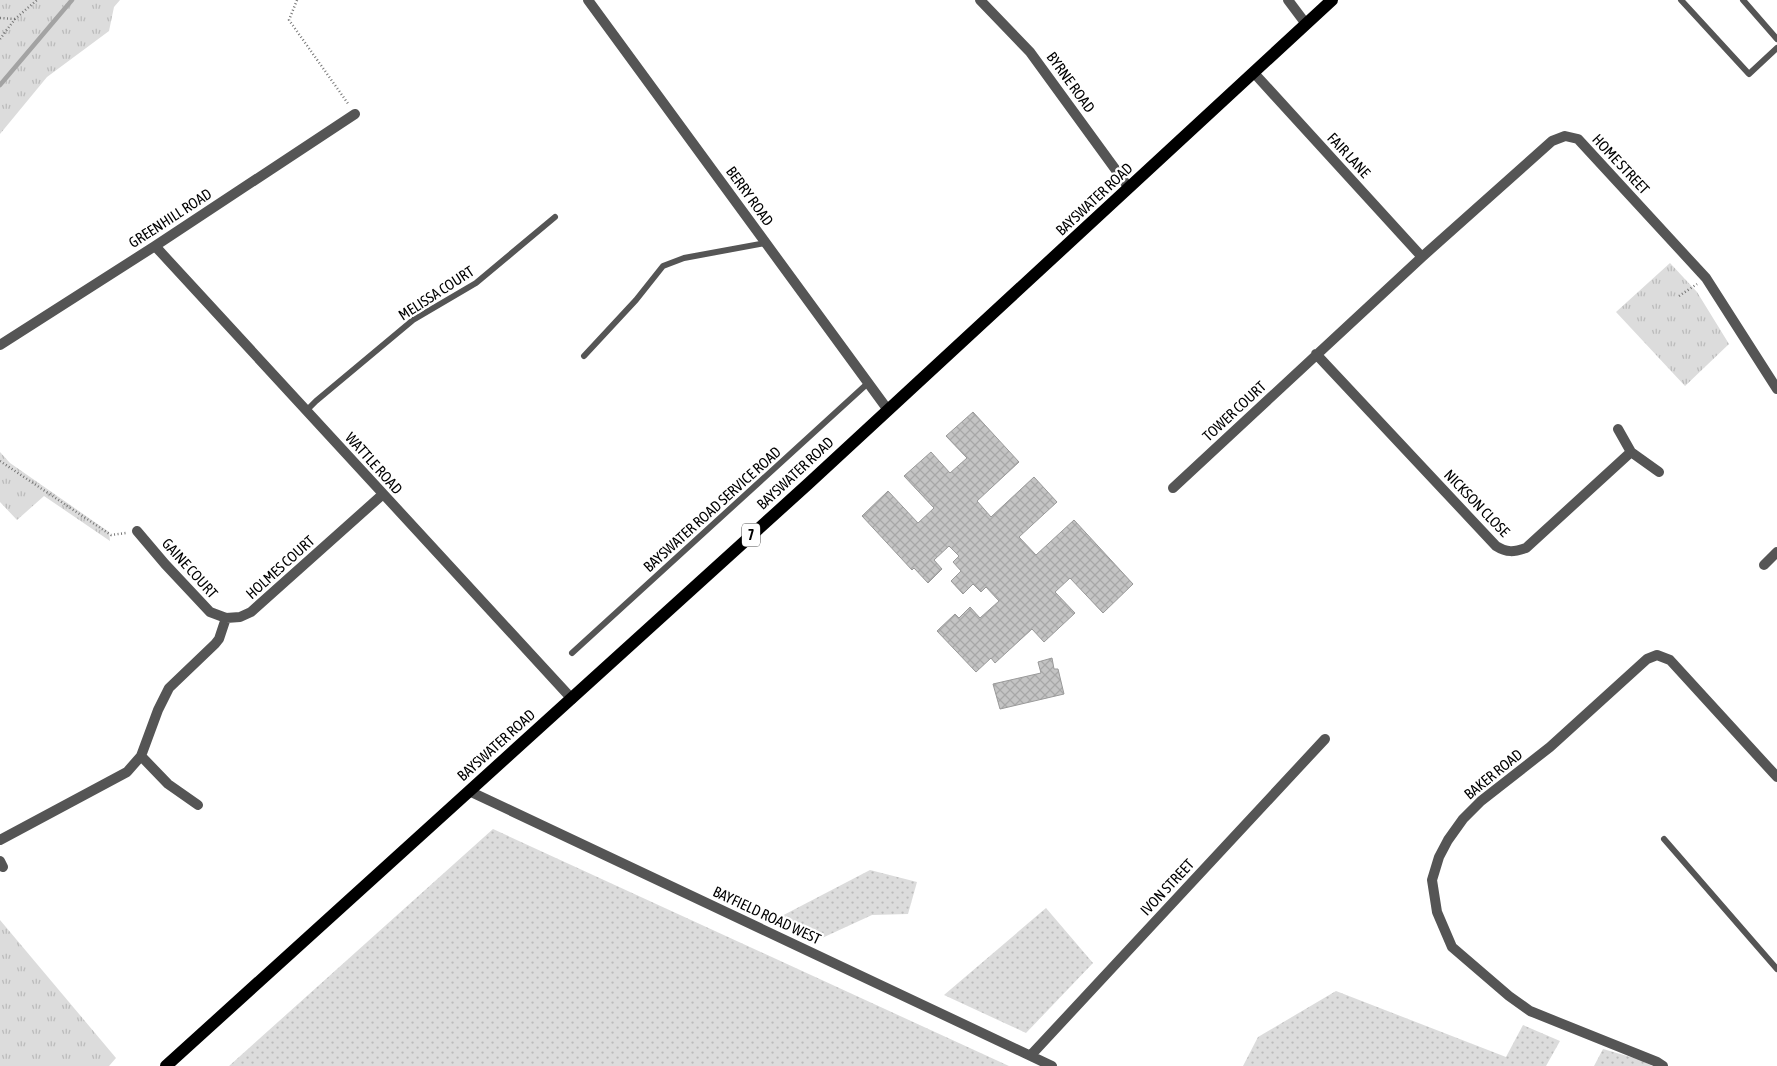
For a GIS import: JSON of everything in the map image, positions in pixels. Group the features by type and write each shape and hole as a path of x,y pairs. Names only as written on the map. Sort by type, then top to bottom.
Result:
{"main road":[{"name":"BAYSWATER ROAD","path":"166,1066 572,699 1130,188 1332,0"}],"street":[{"name":"BERRY ROAD","path":"588,0 888,410"},
{"name":"BYRNE ROAD","path":"980,0 1030,52 1130,188"},
{"path":"1288,0 1306,24"},
{"name":"FAIR LANE","path":"1254,73 1422,257"},
{"name":"GREENHILL ROAD","path":"0,345 155,246 355,114"},
{"name":"HOME STREET","path":"1316,354 1552,141 1565,136 1578,139 1706,278 1777,389"},
{"name":"WATTLE ROAD","path":"155,246 307,410 382,495 572,699"},
{"name":"NICKSON CLOSE","path":"1316,354 1496,546 1506,552 1515,552 1526,548 1631,452"},
{"name":"TOWER COURT","path":"1173,488 1316,354"},
{"path":"1618,429 1631,452 1658,472"},
{"name":"HOLMES COURT","path":"226,618 252,612 382,495"},
{"name":"GAINE COURT","path":"138,531 164,564 210,612 226,618"},
{"path":"1764,565 1777,552"},
{"path":"0,840 127,772 141,756 158,710 169,688 219,639 226,618"},
{"name":"BAKER ROAD","path":"1663,1066 1530,1012 1452,947 1437,912 1432,880 1439,857 1463,819 1481,800 1550,747 1647,659 1657,655 1670,660 1777,777"},
{"name":"IVON STREET","path":"1031,1056 1325,739"},
{"path":"141,756 168,784 198,805"},
{"name":"BAYFIELD ROAD WEST","path":"469,791 1052,1066"}],"lane":[{"path":"1681,0 1749,74 1777,48"},
{"path":"1743,0 1777,39"},
{"name":"MELISSA COURT","path":"307,410 316,400 413,320 476,283 555,216"},
{"path":"584,356 636,300 663,266 684,258 765,243"},
{"name":"BAYSWATER ROAD SERVICE ROAD","path":"572,653 868,383"},
{"path":"1664,839 1777,969"}],"path":[{"path":"0,39 15,19 37,0"},
{"path":"296,0 289,20 355,114"},
{"path":"0,18 15,19"},
{"path":"1679,296 1697,284"},
{"path":"0,461 111,536 138,531"}],"green space":[{"path":"0,0 120,0 114,7 109,31 47,77 0,134"},
{"path":"1670,263 1697,292 1729,344 1685,386 1616,312"},
{"path":"0,452 10,463 109,532 110,541 44,496 17,520 0,502"},
{"path":"493,829 1009,1066 229,1066"},
{"path":"870,870 917,882 908,914 872,915 822,938 776,919"},
{"path":"1046,908 1093,963 1026,1033 944,995"},
{"path":"0,920 116,1058 109,1066 0,1066"},
{"path":"1336,991 1506,1057 1523,1025 1560,1041 1546,1066 1243,1066 1258,1037"},
{"path":"1603,1049 1641,1060 1652,1066 1594,1066"}],"building":[{"path":"973,412 1019,462 977,501 991,517 1034,477 1057,502 1019,537 1036,555 1074,520 1133,584 1103,613 1070,578 1055,592 1075,613 1044,642 1032,629 995,663 991,658 976,672 937,631 955,614 959,618 970,607 980,618 999,601 986,587 981,592 973,584 963,594 951,581 961,571 953,562 959,556 949,546 934,560 942,569 928,583 914,568 912,570 862,516 888,491 918,523 934,508 904,476 931,452 950,473 967,458 946,436"},
{"path":"1052,658 1054,669 1058,669 1064,694 1000,709 993,684 1041,673 1038,662"}],"waterway":[{"path":"0,85 72,0"}]}
